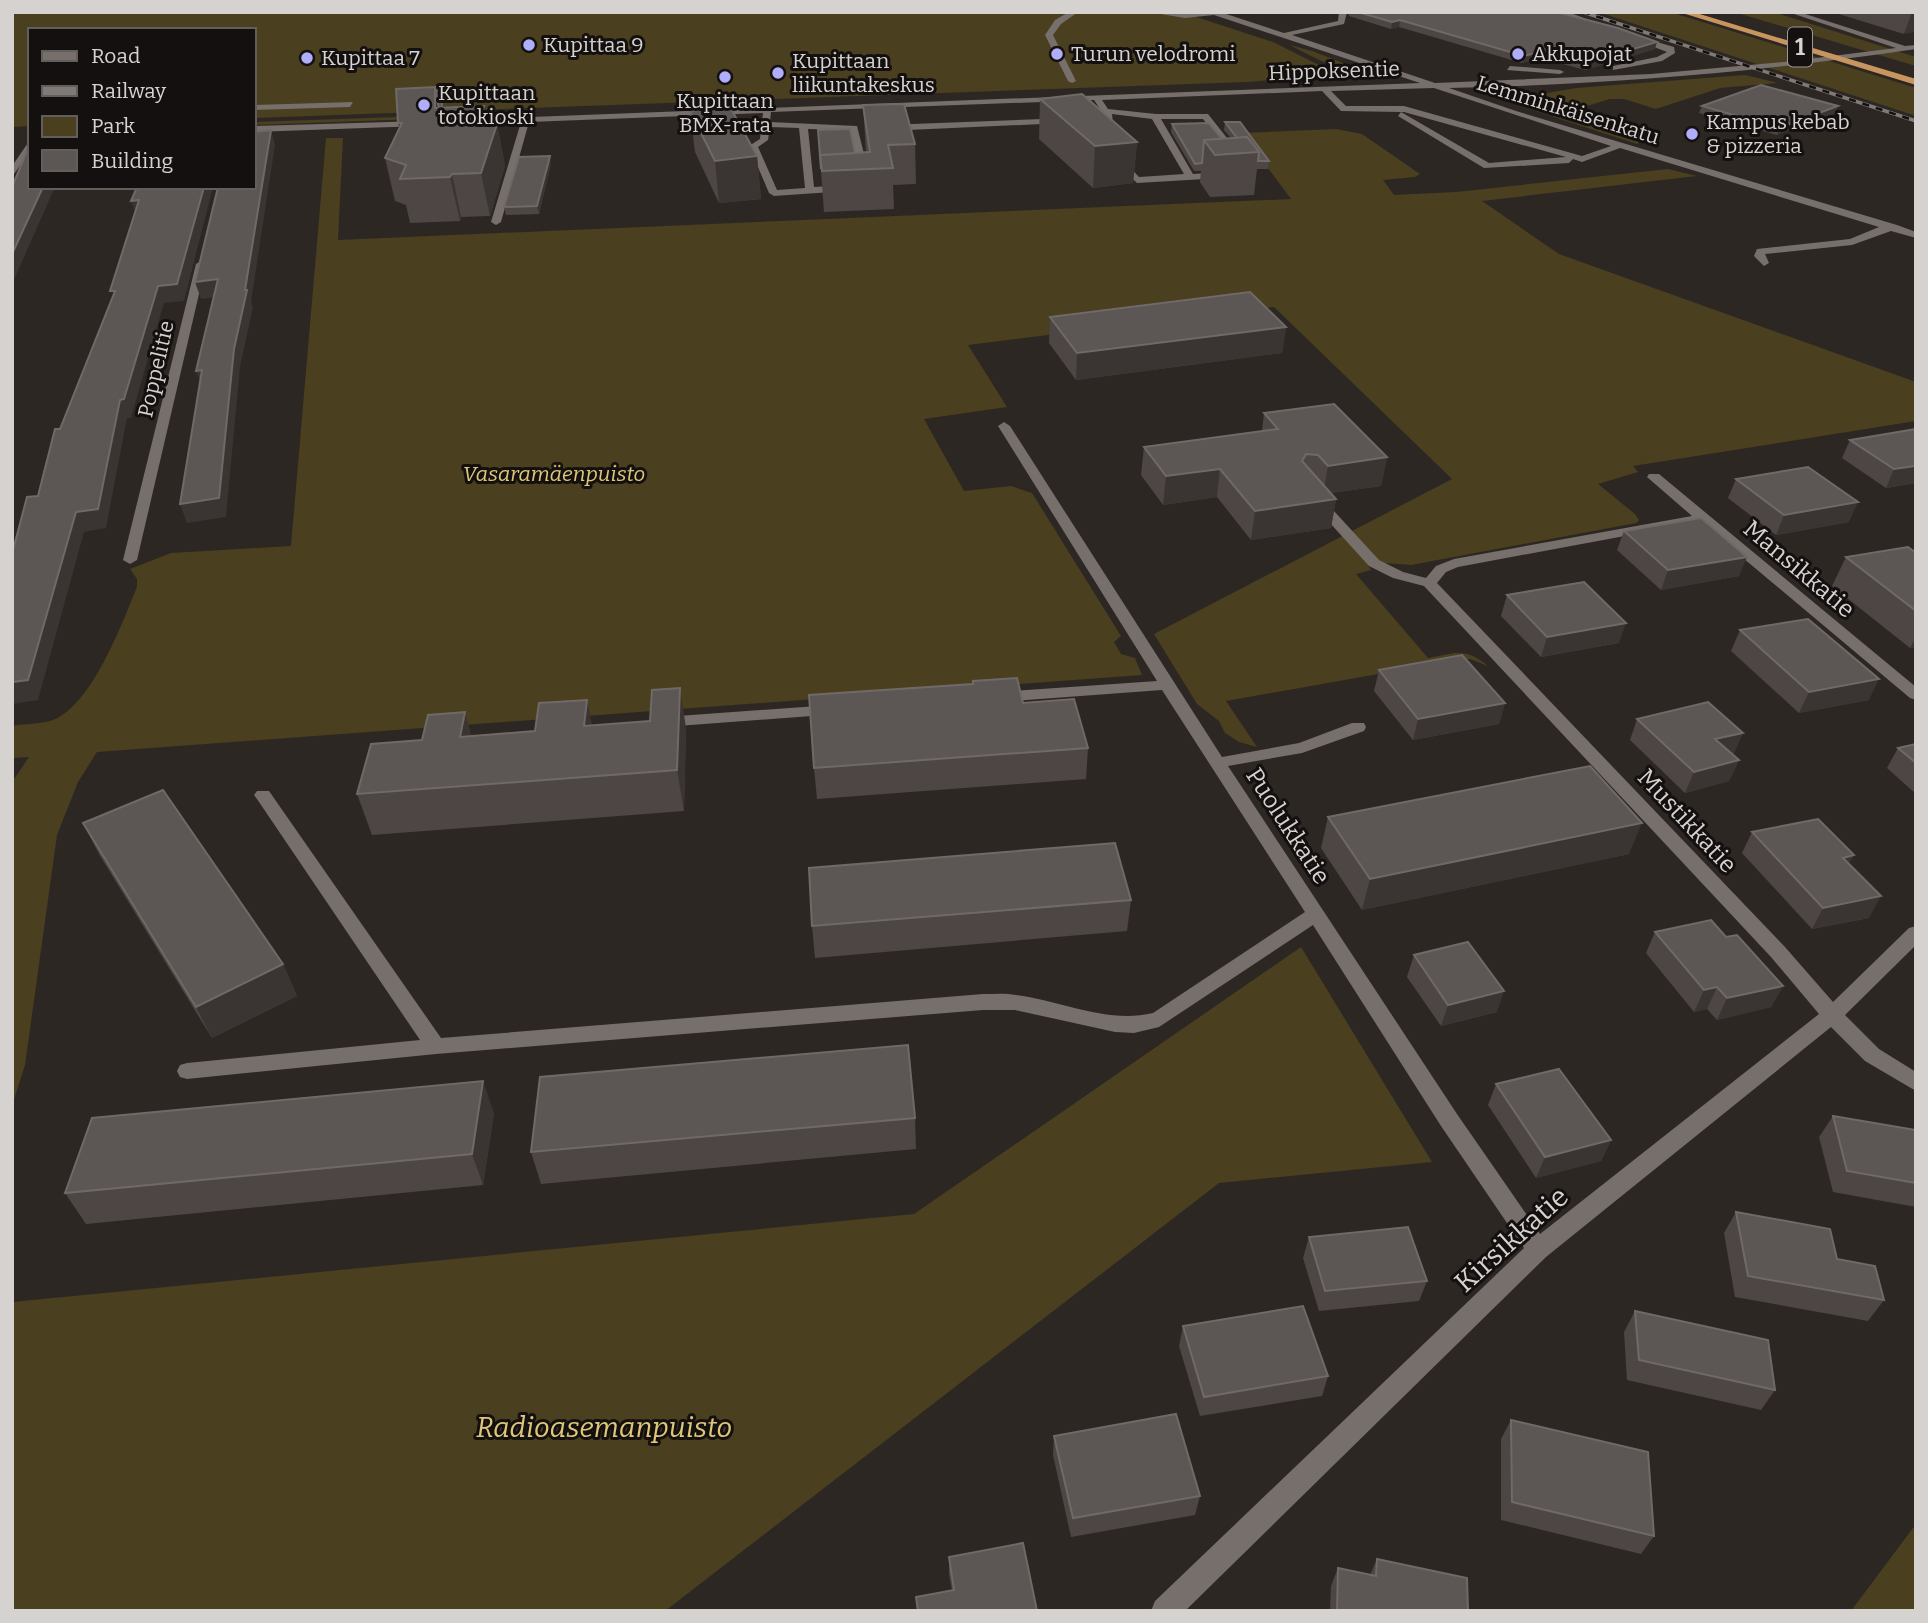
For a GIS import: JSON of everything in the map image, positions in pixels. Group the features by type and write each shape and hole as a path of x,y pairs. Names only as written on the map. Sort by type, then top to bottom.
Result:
{"highway":[{"name":"1","path":"1683,12 1916,82"},
{"name":"1","path":"1719,12 1916,71"}],"street":[{"path":"1072,81 1049,35 1058,22 1075,12"},
{"path":"1151,12 1185,16 1213,13"},
{"path":"1284,35 1341,22 1343,12"},
{"path":"1560,12 1603,26"},
{"path":"1791,12 1916,49"},
{"name":"Lemminkäisenkatu","path":"1213,13 1513,113 1916,235"},
{"path":"1802,16 1826,13"},
{"path":"1510,68 1550,72 1599,71 1660,59 1671,53 1671,49 1628,34"},
{"name":"Hippoksentie","path":"454,122 1325,89 1491,86 1780,64 1916,49"},
{"path":"1325,89 1344,109 1404,109 1582,159"},
{"path":"1097,98 1107,114 1111,153 1137,180 1238,174"},
{"path":"256,108 351,104"},
{"path":"496,222 524,119 530,108"},
{"path":"1392,109 1487,166 1582,159 1620,145"},
{"path":"767,111 764,140 753,146 774,192 856,188"},
{"path":"1097,118 1107,114 1205,116 1242,164"},
{"path":"1157,117 1158,126 1190,177"},
{"path":"879,128 1072,120"},
{"path":"256,129 427,123"},
{"path":"766,124 866,128"},
{"path":"803,127 810,190"},
{"path":"854,128 867,188"},
{"path":"12,174 27,139"},
{"path":"1764,262 1759,256 1761,251 1852,242 1875,231 1893,227"},
{"name":"Poppelitie","path":"130,560 204,252"},
{"name":"Puolukkatie","path":"1004,426 1145,645 1167,685 1448,1120 1538,1250"},
{"name":"Mansikkatie","path":"1654,477 1916,695"},
{"path":"1306,488 1374,563 1398,575 1429,583 1441,569 1454,563 1701,518"},
{"name":"Mustikkatie","path":"1429,583 1778,952 1832,1015 1871,1055 1916,1083"},
{"path":"982,699 1167,685"},
{"path":"649,723 843,709"},
{"path":"1217,762 1302,748 1358,727"},
{"path":"264,794 436,1046"},
{"path":"187,1070 436,1046 994,1002 1015,1002 1105,1022 1134,1025 1158,1019 1316,914"},
{"name":"Kirsikkatie","path":"1165,1611 1538,1250 1832,1015 1916,933"}],"green space":[{"name":"Kupittaan liikuntakeskus","path":"12,12 1181,12 1273,42 1323,67 1283,79 1247,82 256,118 256,28 28,28 28,126 12,127"},
{"path":"1598,12 1670,12 1916,88 1916,116"},
{"path":"1734,12 1773,12 1916,57 1916,66"},
{"path":"1290,45 1312,51 1367,72 1337,67"},
{"path":"1745,75 1778,83 1720,88 1656,109 1624,99 1610,99 1580,108 1614,123 1605,126 1525,99 1576,88"},
{"path":"1505,101 1539,109 1639,142 1637,144"},
{"path":"454,115 417,119 256,125 256,122"},
{"name":"Vasaramäenpuisto","path":"1336,129 1362,134 1420,174 1415,177 1383,180 1394,195 1456,192 1668,169 1697,176 1482,201 1559,254 1916,382 1916,421 1633,466 1638,472 1598,484 1635,514 1639,520 1636,523 1411,565 1368,565 1371,570 1356,574 1428,658 1460,653 1473,656 1488,666 1470,659 1457,660 1226,701 1257,747 1239,742 1225,733 1219,721 1197,704 1154,634 1452,479 1274,307 968,345 1007,407 924,419 964,491 1011,486 1032,493 1121,636 1114,642 1121,654 1135,658 1142,675 97,752 78,782 57,835 25,1065 12,1106 12,782 29,757 12,758 12,726 50,721 65,713 92,683 114,642 137,587 137,579 130,569 171,553 291,546 326,138 343,138 338,240 1291,199 1242,133"},
{"name":"Radioasemanpuisto","path":"1301,947 1432,1162 1219,1183 665,1611 12,1611 12,1302 914,1214"},
{"path":"1916,1524 1916,1611 1851,1611"}],"building":[{"path":"1358,12 1557,12 1618,28 1657,42 1586,63 1543,51 1524,56 1400,20 1392,22"},
{"path":"1761,85 1838,106 1779,128 1702,106"},
{"path":"435,87 435,108 484,106 477,125 497,124 481,173 400,179 406,165 385,158 402,123 398,123 396,89"},
{"path":"441,87 442,108 439,108 435,91"},
{"path":"1082,94 1137,142 1095,146 1040,99"},
{"path":"904,104 915,144 888,145 893,168 822,171 820,155 870,152 863,105"},
{"path":"730,107 757,156 715,161 690,111"},
{"path":"1225,122 1240,122 1269,161 1258,161 1259,152 1247,137 1237,138"},
{"path":"1209,123 1222,139 1204,140 1202,163 1195,164 1172,124"},
{"path":"850,129 855,153 820,155 821,169 818,130"},
{"path":"271,130 247,290 234,349 219,498 180,504 202,370 196,371 218,279 195,282 218,189 256,189 256,132"},
{"path":"1247,137 1259,152 1215,155 1204,140"},
{"path":"28,151 28,189 42,189 12,254 12,187"},
{"path":"550,156 537,206 504,207 519,157"},
{"path":"136,189 203,189 177,284 158,286 124,399 120,400 98,509 76,512 28,680 12,682 12,554 27,497 38,496 55,429 60,429 115,291 110,291 139,200 131,201"},
{"path":"1250,292 1286,327 1077,353 1050,317"},
{"path":"1334,404 1387,457 1328,466 1318,455 1306,454 1302,461 1336,499 1255,511 1220,469 1166,476 1144,447 1278,429 1264,413"},
{"path":"1916,429 1916,466 1894,469 1850,440"},
{"path":"1808,467 1858,502 1784,515 1736,479"},
{"path":"1701,518 1747,557 1668,570 1624,531"},
{"path":"1908,547 1916,553 1916,611 1846,557"},
{"path":"1584,582 1626,623 1547,637 1507,595"},
{"path":"1808,619 1879,679 1809,692 1740,630"},
{"path":"1462,655 1505,703 1418,719 1379,670"},
{"path":"1017,678 1023,703 1074,699 1088,748 814,768 809,695 973,684 973,681"},
{"path":"680,688 677,770 357,794 371,744 422,740 428,715 465,712 460,737 535,731 539,703 587,700 584,726 650,721 652,690"},
{"path":"1708,702 1743,733 1715,739 1739,760 1694,772 1637,719"},
{"path":"1916,744 1916,763 1898,748"},
{"path":"1590,766 1642,823 1370,879 1328,817"},
{"path":"163,790 283,964 196,1007 83,823"},
{"path":"1818,819 1854,855 1843,858 1881,896 1823,908 1752,832"},
{"path":"1115,843 1131,900 812,926 809,868"},
{"path":"1711,920 1726,937 1737,935 1783,986 1727,998 1717,987 1704,990 1655,932"},
{"path":"1468,942 1504,991 1448,1005 1414,955"},
{"path":"908,1045 915,1118 531,1152 540,1077"},
{"path":"1559,1069 1611,1140 1545,1157 1496,1084"},
{"path":"483,1081 472,1154 65,1193 92,1118"},
{"path":"1833,1116 1916,1130 1916,1183 1847,1171"},
{"path":"1736,1212 1830,1229 1837,1259 1875,1266 1884,1300 1748,1276"},
{"path":"1408,1227 1427,1281 1325,1291 1309,1237"},
{"path":"1303,1306 1328,1376 1204,1397 1183,1326"},
{"path":"1635,1311 1768,1340 1775,1390 1639,1360"},
{"path":"1176,1414 1200,1496 1073,1518 1054,1436"},
{"path":"1511,1420 1648,1452 1654,1536 1512,1502"},
{"path":"1023,1543 1037,1611 918,1611 916,1597 954,1590 949,1557"},
{"path":"1377,1559 1467,1578 1468,1611 1337,1611 1338,1568 1376,1576"}],"railway":[{"path":"1583,12 1916,121"}],"place":[{"name":"Kupittaa 9","path":"529,45"},
{"name":"Turun velodromi","path":"1057,54"},
{"name":"Akkupojat","path":"1518,54"},
{"name":"Kupittaa 7","path":"307,58"},
{"name":"Kupittaan liikuntakeskus","path":"778,73"},
{"name":"Kupittaan BMX-rata","path":"725,77"},
{"name":"Kupittaan totokioski","path":"424,105"},
{"name":"Kampus kebab & pizzeria","path":"1692,134"}]}
